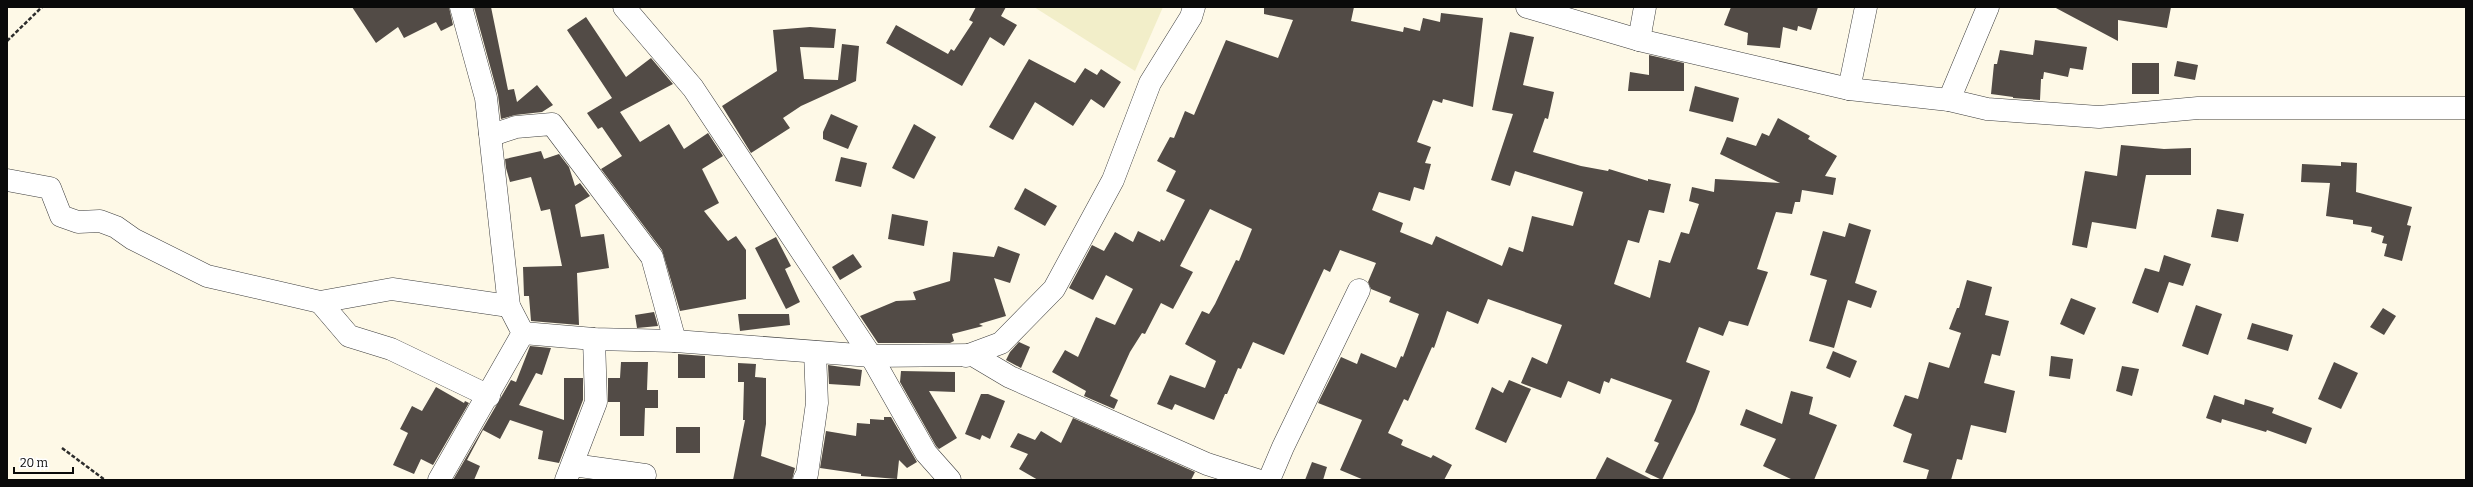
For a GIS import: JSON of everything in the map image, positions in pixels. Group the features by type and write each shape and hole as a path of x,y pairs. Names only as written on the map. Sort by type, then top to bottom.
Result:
{"street":[{"path":"461,7 486,98 509,306 523,334"},
{"path":"624,7 693,88 871,356 926,453 950,480"},
{"path":"966,356 1001,343 1054,289 1113,180 1150,83 1191,17 1194,7"},
{"path":"1527,7 1639,40 1849,89 1949,100 1987,109 2099,117 2198,108 2466,108"},
{"path":"1639,40 1645,7"},
{"path":"1849,89 1866,7"},
{"path":"1949,100 1988,7"},
{"path":"490,133 498,133 516,127 552,124 652,257 674,341"},
{"path":"7,180 50,188 61,216 78,222 100,221 116,227 133,239 207,276 320,302 392,289 509,306"},
{"path":"1269,480 1283,447 1359,290"},
{"path":"320,302 349,336 391,349 489,396"},
{"path":"439,480 489,396 523,334"},
{"path":"523,334 594,339 674,341 871,356 973,355 1010,377 1204,472 1257,480"},
{"path":"594,339 596,402 570,472 645,476"},
{"path":"804,480 807,474 817,403 815,352"}],"path":[{"path":"7,41 42,7"},
{"path":"62,448 105,480"}],"shaded area":[{"path":"1034,7 1163,7 1135,71"}],"building":[{"path":"352,7 449,7 453,25 441,31 436,22 404,38 398,27 376,43"},
{"path":"474,7 491,7 508,90 514,89 517,102 537,85 553,105 542,112 515,115 501,119 498,95"},
{"path":"976,7 1006,7 1001,16 1017,25 1004,46 990,37 962,86 886,43 896,25 948,54 951,49 954,51 973,22 969,20"},
{"path":"1264,7 1354,7 1351,21 1403,32 1404,27 1420,31 1423,18 1440,22 1441,13 1483,18 1473,107 1443,99 1442,103 1433,100 1417,142 1431,147 1425,163 1431,164 1424,190 1414,187 1410,201 1379,192 1372,210 1403,223 1400,232 1432,245 1436,236 1502,266 1509,247 1523,252 1532,216 1573,226 1583,192 1515,171 1510,186 1491,180 1513,114 1492,110 1510,32 1534,37 1523,85 1554,92 1548,119 1545,118 1533,152 1581,166 1608,171 1609,169 1648,181 1648,179 1671,184 1664,213 1649,210 1639,243 1628,240 1614,284 1650,298 1659,260 1670,263 1681,232 1689,234 1699,204 1689,201 1692,187 1714,192 1715,179 1780,183 1720,154 1727,137 1756,146 1762,133 1769,136 1778,118 1810,136 1808,139 1837,156 1825,176 1836,178 1833,195 1802,190 1800,202 1795,202 1792,214 1776,212 1757,269 1768,272 1748,326 1729,321 1723,336 1699,327 1686,362 1710,371 1695,412 1662,480 1645,472 1659,443 1654,441 1672,400 1611,378 1609,383 1604,381 1600,394 1568,381 1561,398 1521,383 1532,357 1547,364 1562,325 1488,299 1478,324 1447,311 1434,348 1432,347 1408,401 1404,399 1388,433 1403,440 1401,445 1431,458 1433,455 1452,465 1444,480 1364,480 1340,470 1362,420 1318,403 1341,357 1357,364 1361,353 1396,368 1401,356 1403,357 1419,314 1389,302 1391,297 1371,289 1368,282 1376,263 1340,250 1330,272 1324,269 1284,355 1253,342 1241,369 1238,368 1227,394 1225,394 1214,420 1175,404 1172,410 1157,404 1170,375 1205,388 1216,361 1185,344 1202,311 1209,314 1215,304 1236,260 1239,261 1252,229 1210,209 1180,266 1193,272 1173,309 1161,303 1145,334 1142,333 1130,352 1110,396 1118,400 1114,409 1084,396 1086,391 1052,372 1065,350 1078,357 1096,317 1115,325 1133,289 1106,275 1093,300 1069,288 1092,245 1104,251 1115,232 1133,242 1138,231 1160,242 1161,239 1164,241 1185,200 1166,191 1176,171 1157,161 1170,137 1174,138 1185,111 1194,115 1226,40 1278,58 1293,20 1264,14"},
{"path":"1731,7 1818,7 1811,30 1798,26 1797,31 1783,27 1780,48 1747,45 1748,33 1724,25"},
{"path":"2054,7 2171,7 2167,28 2118,20 2118,41"},
{"path":"586,17 626,77 651,58 673,84 620,112 640,142 669,124 684,149 708,133 723,156 702,169 719,203 704,211 728,241 736,236 746,250 746,299 680,311 662,250 601,169 622,156 602,127 598,129 587,113 612,98 567,30"},
{"path":"810,27 836,29 834,48 800,47 804,79 838,80 842,44 859,46 856,81 801,106 783,118 790,128 751,153 722,106 777,71 773,30"},
{"path":"2035,40 2087,47 2083,70 2070,68 2068,77 2044,72 2043,79 2041,79 2040,100 2013,98 1991,94 1994,64 1997,64 2000,50 2033,55"},
{"path":"1649,55 1684,63 1684,91 1628,91 1630,72 1649,75"},
{"path":"1029,59 1075,83 1085,68 1097,75 1101,69 1121,82 1104,108 1091,99 1073,126 1035,102 1013,140 989,127"},
{"path":"2177,61 2198,65 2195,80 2174,76"},
{"path":"2132,63 2159,63 2159,94 2132,94"},
{"path":"1695,86 1739,98 1733,122 1689,111"},
{"path":"831,114 858,126 848,149 823,139 823,132"},
{"path":"914,124 936,137 914,179 892,168"},
{"path":"2121,145 2164,149 2191,148 2191,175 2146,175 2136,229 2092,222 2087,248 2072,245 2085,171 2117,176"},
{"path":"541,151 544,159 559,154 569,167 575,186 580,183 590,196 575,205 581,237 604,234 609,268 577,273 579,325 531,321 529,296 524,296 523,267 562,266 550,209 541,211 531,177 510,182 505,159"},
{"path":"841,157 867,163 861,187 835,181"},
{"path":"2341,162 2357,163 2356,192 2412,207 2407,225 2411,226 2402,261 2384,256 2387,244 2382,243 2384,236 2371,232 2372,227 2353,224 2353,220 2326,216 2330,183 2301,182 2302,164 2341,166"},
{"path":"1025,188 1057,206 1045,226 1014,209"},
{"path":"2217,209 2244,214 2238,242 2211,237"},
{"path":"892,214 928,221 924,246 888,239"},
{"path":"1849,223 1871,230 1855,283 1877,291 1871,308 1848,300 1834,348 1809,341 1827,280 1810,275 1823,231 1845,237"},
{"path":"776,237 791,266 785,269 800,302 786,309 755,248"},
{"path":"998,246 1020,254 1010,283 994,278 1006,316 979,324 983,326 952,334 954,341 950,343 878,343 860,316 896,301 916,300 913,292 950,281 953,252 994,257"},
{"path":"853,254 862,267 840,280 832,267"},
{"path":"2164,255 2191,264 2183,286 2169,282 2158,313 2132,303 2145,268 2159,272"},
{"path":"1967,280 1992,287 1985,315 2009,321 2000,356 1992,354 1984,383 2015,391 2006,433 1971,425 1962,460 1957,459 1951,480 1926,480 1929,470 1903,462 1912,434 1893,426 1905,395 1918,399 1929,362 1949,368 1961,333 1949,329 1957,308 1959,308"},
{"path":"2071,298 2096,308 2084,335 2060,324"},
{"path":"2196,305 2222,314 2208,355 2182,346"},
{"path":"2383,308 2396,316 2384,335 2370,327"},
{"path":"654,312 658,326 637,328 635,315"},
{"path":"738,314 789,314 790,325 740,331"},
{"path":"2252,323 2293,335 2288,351 2247,339"},
{"path":"1019,342 1030,347 1021,368 1006,360 1010,352"},
{"path":"530,346 551,348 542,375 536,373 519,405 564,420 564,378 583,378 583,400 559,463 538,459 543,431 510,420 500,439 483,430 467,460 480,466 474,480 453,480 511,380 516,382"},
{"path":"1833,351 1857,361 1850,378 1826,368"},
{"path":"678,354 705,356 705,378 678,378"},
{"path":"2051,356 2073,359 2070,379 2049,376"},
{"path":"621,362 648,362 647,390 658,390 658,408 645,408 644,436 620,436 620,402 608,402 608,378 620,378"},
{"path":"2334,362 2358,373 2341,409 2318,399"},
{"path":"738,363 756,364 755,377 766,378 766,424 761,456 795,468 792,480 733,480 745,420 743,420 744,382 738,382"},
{"path":"828,365 862,370 860,386 829,384"},
{"path":"2122,366 2139,369 2132,396 2116,391"},
{"path":"901,371 955,372 955,392 929,391 957,438 939,449 936,446 900,382"},
{"path":"1509,380 1531,389 1506,443 1475,429 1492,387 1503,393"},
{"path":"436,387 464,403 465,401 469,403 433,465 421,459 414,474 393,465 408,433 400,429 412,406 422,411"},
{"path":"1791,391 1813,397 1809,414 1837,425 1814,480 1793,480 1763,466 1776,439 1740,425 1746,409 1782,424"},
{"path":"981,394 988,394 1005,401 990,439 982,435 980,440 965,434"},
{"path":"2214,395 2244,405 2245,399 2274,408 2272,413 2312,428 2306,444 2267,430 2266,432 2222,419 2221,423 2206,418"},
{"path":"884,417 891,417 917,462 907,468 899,460 897,479 861,476 861,474 820,468 826,431 856,436 857,423 870,424 870,419 884,420"},
{"path":"1073,418 1195,472 1191,480 1038,480 1019,469 1028,454 1010,447 1018,433 1035,440 1041,431 1061,443"},
{"path":"676,427 700,427 700,453 676,453"},
{"path":"1607,457 1653,480 1595,480"},
{"path":"1312,462 1327,467 1323,480 1305,480"}]}
